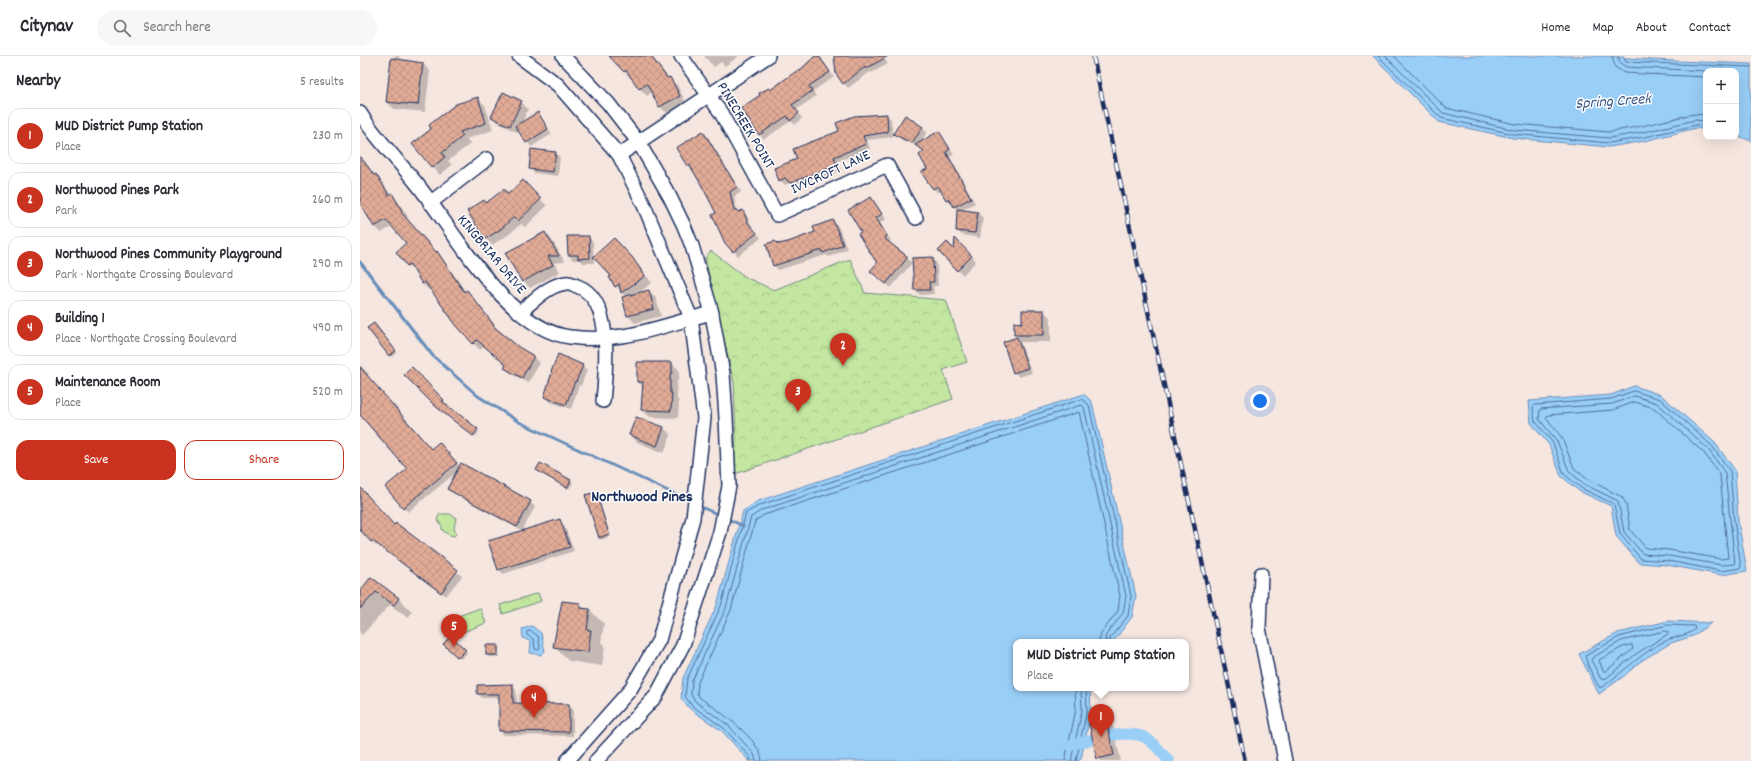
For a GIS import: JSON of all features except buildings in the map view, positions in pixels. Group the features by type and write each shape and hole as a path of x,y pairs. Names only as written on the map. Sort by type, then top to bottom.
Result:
{"street":[{"path":"519,56 558,85 620,155 643,203 691,318 704,418 693,518 675,588 659,640 630,690 567,761"},
{"path":"563,56 608,103 639,143 670,197 684,226 704,282 712,312 720,352 724,396 728,486 726,504 720,532 683,645 656,696 596,761"},
{"name":"PINECREEK POINT","path":"681,56 709,96 737,142 777,215"},
{"path":"620,155 768,56"},
{"name":"KINGBRIAR DRIVE","path":"360,113 368,127 418,185 458,243 510,305 552,333 570,337 629,337 651,332 712,312"},
{"path":"430,202 487,159"},
{"name":"IVYCROFT LANE","path":"777,215 887,165 916,218"},
{"path":"520,312 553,286 568,282 586,289 596,301 606,338 603,401"},
{"path":"1261,574 1259,628 1284,756"}],"green space":[{"path":"711,251 747,278 774,290 850,259 865,293 946,300 967,362 943,370 953,399 732,475 736,441 734,383 705,258"},
{"path":"440,514 450,514 456,518 454,528 456,534 454,536 449,535 442,530 442,527 437,519"},
{"path":"538,593 541,601 503,614 500,605"},
{"path":"480,608 486,623 456,635 450,619"}],"water":[{"name":"Spring Creek","path":"1373,56 1607,56 1651,60 1751,64 1751,141 1739,136 1739,68 1703,68 1703,129 1696,128 1645,141 1609,147 1513,138 1439,122"},
{"path":"1634,386 1661,395 1715,443 1735,470 1738,520 1747,571 1721,575 1667,565 1639,563 1616,536 1611,506 1579,491 1561,476 1549,445 1531,423 1529,401 1611,395"},
{"path":"1084,394 1092,402 1136,596 1132,617 1115,639 1013,639 1013,691 1090,691 1091,711 1081,759 1078,761 749,761 722,731 690,709 681,698 683,678 717,605 743,511 758,501"},
{"path":"1668,621 1711,623 1693,636 1671,643 1641,661 1624,676 1599,694 1579,654 1618,633"},
{"path":"532,626 541,633 545,651 541,655 530,653 531,642 523,638 522,629"}],"waterway":[{"path":"360,262 433,356 478,396 519,422 692,502"},
{"path":"699,506 719,515"},
{"path":"726,518 743,526"},
{"path":"1070,745 1107,736 1128,734 1136,735 1144,737 1151,742 1169,761"}],"railway":[{"path":"1093,56 1245,761"}],"place":[{"name":"Northwood Pines Park","path":"843,366"},
{"name":"Northwood Pines Community Playground","path":"798,412"},
{"name":"Maintenance Room","path":"454,647"},
{"name":"Building 1","path":"534,718"},
{"name":"MUD District Pump Station","path":"1101,737"}],"district":[{"name":"Northwood Pines","path":"642,497"}]}
